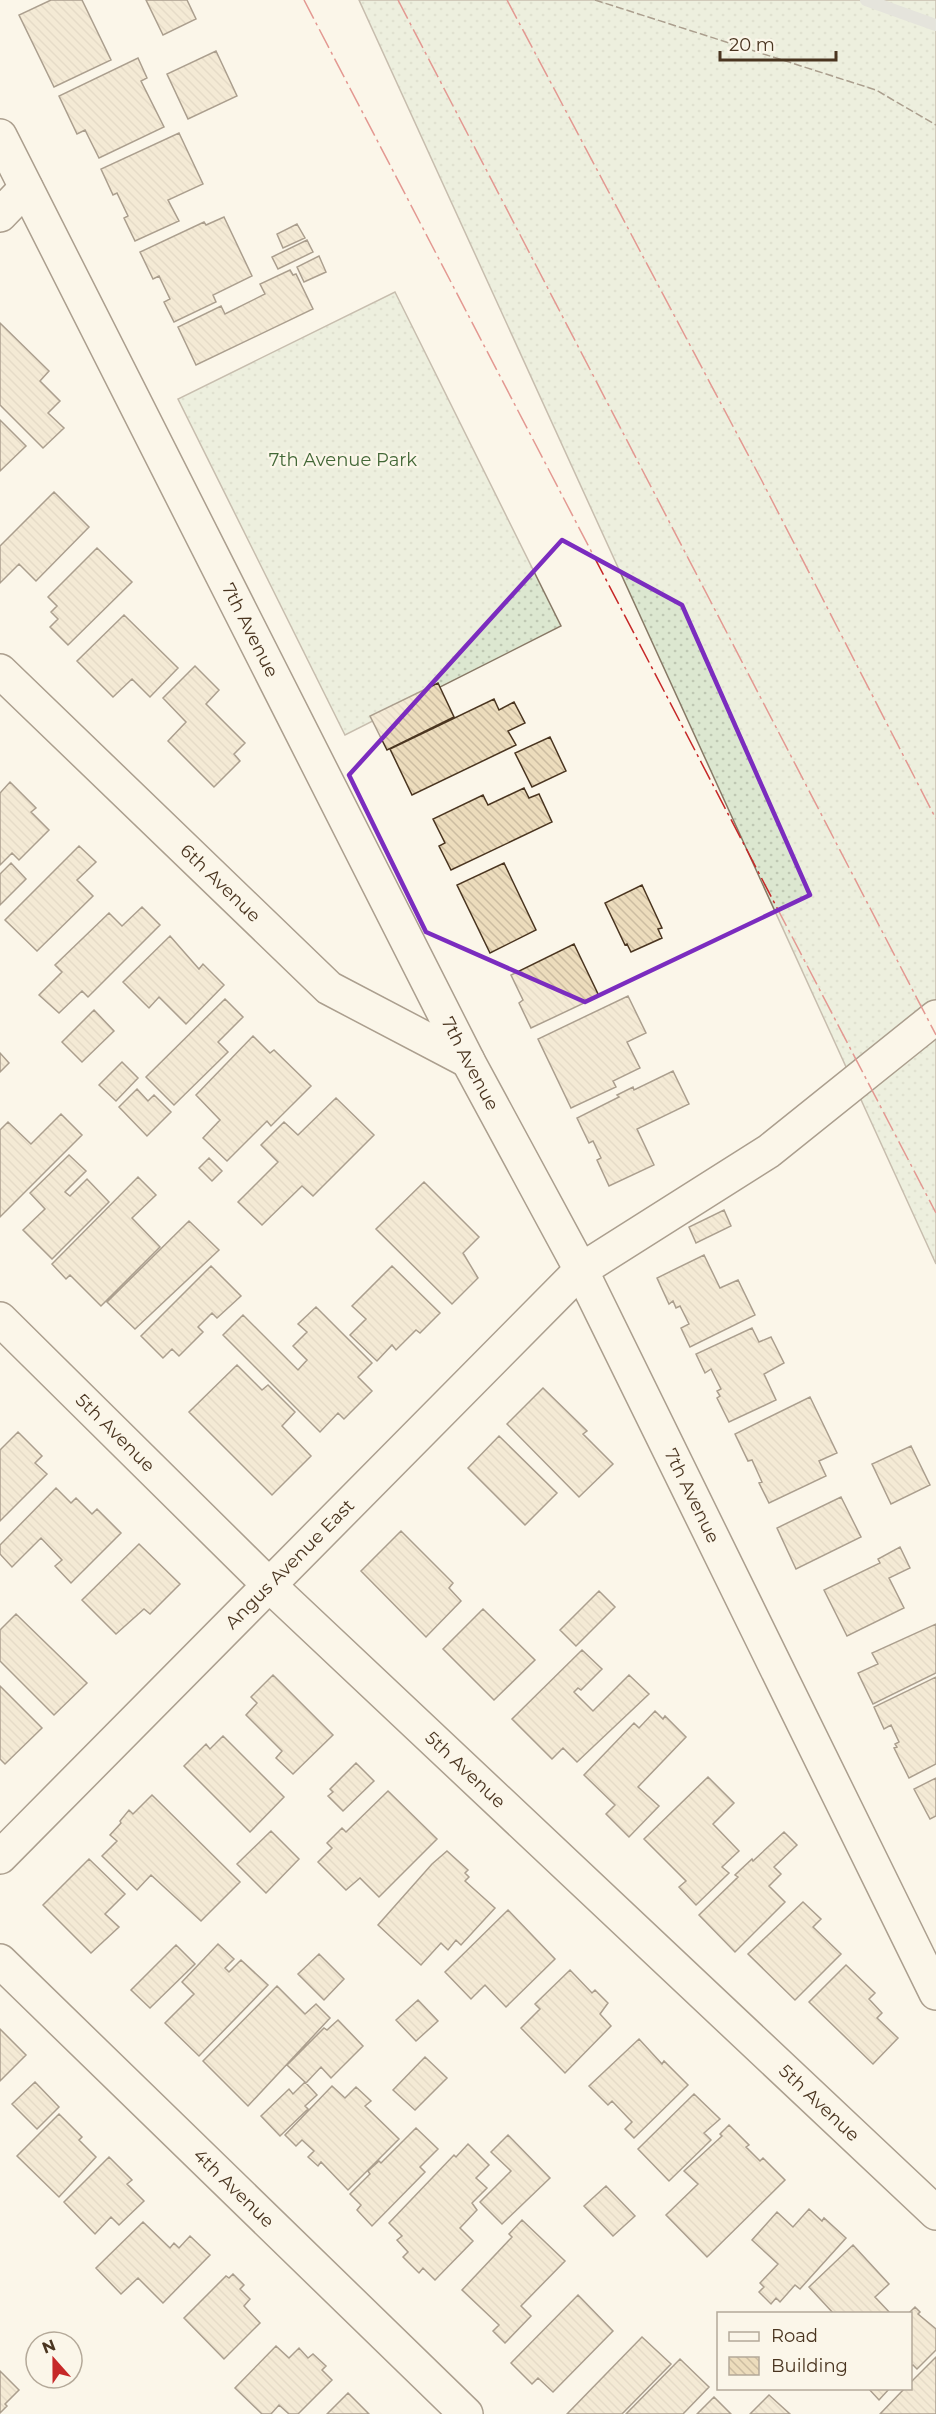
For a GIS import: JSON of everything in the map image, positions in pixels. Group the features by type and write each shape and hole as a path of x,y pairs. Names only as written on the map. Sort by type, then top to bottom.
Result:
{"street":[{"name":"7th Avenue","path":"0,136 468,1061 581,1270 936,1993"},
{"path":"0,215 26,188"},
{"name":"6th Avenue","path":"0,671 329,988 468,1061"},
{"name":"Angus Avenue East","path":"0,1857 581,1270 769,1151 936,1017"},
{"name":"5th Avenue","path":"0,1319 268,1585 936,2213"},
{"name":"4th Avenue","path":"0,1961 466,2414"}],"highlighted area":[{"path":"562,540 682,605 810,895 585,1002 426,932 349,775"}],"green space":[{"path":"359,0 936,0 936,1264"},
{"name":"7th Avenue Park","path":"395,292 561,626 345,735 178,399"}],"building":[{"path":"51,0 82,0 111,60 54,87 19,15"},
{"path":"146,0 187,0 196,19 163,35"},
{"path":"216,51 237,96 188,119 167,74"},
{"path":"138,58 147,78 141,81 164,127 99,158 85,130 77,134 59,96"},
{"path":"179,133 203,184 168,200 179,221 135,241 124,218 128,216 117,193 113,195 101,169"},
{"path":"224,217 252,276 213,295 216,302 174,322 164,302 170,299 159,276 153,279 140,252 204,222 206,225"},
{"path":"297,224 305,238 283,248 277,234"},
{"path":"307,240 313,252 278,269 272,257"},
{"path":"319,256 326,272 304,282 297,267"},
{"path":"290,270 293,275 296,274 313,309 196,365 178,327 221,306 225,314 265,294 260,284"},
{"path":"0,323 49,371 40,381 60,401 48,413 64,428 43,448 0,405"},
{"path":"0,420 26,446 0,471"},
{"path":"54,492 89,527 36,581 19,564 0,583 0,546"},
{"path":"97,548 132,582 68,645 50,627 58,619 51,612 57,606 48,597"},
{"path":"124,615 178,668 150,697 132,679 113,697 77,661"},
{"path":"195,666 219,690 206,704 245,743 234,754 240,761 214,787 168,741 186,722 163,698"},
{"path":"438,683 454,717 387,750 370,716"},
{"path":"494,699 499,710 514,702 525,723 508,731 516,745 412,795 390,749"},
{"path":"550,737 566,771 532,787 515,753"},
{"path":"10,782 36,808 31,812 49,830 19,860 12,853 0,865 0,793"},
{"path":"524,788 529,798 539,794 552,822 451,870 439,846 445,843 433,819 483,795 488,805"},
{"path":"79,846 96,862 77,880 93,896 37,951 5,920"},
{"path":"11,863 26,879 0,905 0,874"},
{"path":"504,863 536,930 490,953 457,885"},
{"path":"642,885 662,928 658,929 662,938 631,952 627,944 625,945 605,903"},
{"path":"142,907 160,925 88,997 82,991 59,1013 39,995 62,972 55,965 109,913 122,926"},
{"path":"170,936 199,969 203,964 224,985 186,1024 159,997 149,1008 123,982"},
{"path":"574,944 599,996 531,1028 519,1003 523,1000 511,975"},
{"path":"628,996 646,1033 627,1042 640,1068 613,1081 616,1087 571,1108 538,1039"},
{"path":"225,999 243,1017 218,1042 228,1052 174,1105 146,1077"},
{"path":"94,1010 114,1031 82,1062 62,1042"},
{"path":"253,1036 270,1053 274,1050 311,1086 271,1126 267,1121 227,1161 203,1138 220,1120 196,1095"},
{"path":"0,1053 9,1063 0,1072"},
{"path":"122,1062 138,1078 116,1101 99,1085"},
{"path":"673,1071 689,1104 637,1129 654,1165 609,1186 597,1160 601,1158 593,1141 589,1143 577,1118 619,1097 617,1095 633,1087 634,1090"},
{"path":"137,1089 148,1101 154,1095 171,1112 147,1136 119,1107"},
{"path":"336,1098 374,1135 313,1196 302,1186 262,1225 238,1202 278,1162 261,1145 284,1122 298,1135"},
{"path":"61,1114 82,1135 0,1217 0,1130 8,1122 31,1144"},
{"path":"69,1155 86,1171 65,1192 70,1196 87,1179 109,1202 52,1259 23,1230 45,1209 30,1193"},
{"path":"209,1158 222,1171 212,1181 199,1168"},
{"path":"138,1177 156,1195 132,1218 160,1247 101,1306 70,1275 66,1279 52,1264"},
{"path":"424,1182 479,1237 463,1253 478,1278 452,1304 376,1229"},
{"path":"724,1210 731,1226 696,1243 689,1227"},
{"path":"189,1221 219,1250 135,1329 107,1302"},
{"path":"704,1255 720,1288 738,1280 755,1315 690,1347 681,1328 689,1324 680,1306 676,1308 673,1301 669,1304 657,1278"},
{"path":"211,1266 241,1296 217,1318 212,1313 198,1327 203,1332 179,1356 172,1349 163,1358 141,1336"},
{"path":"392,1266 440,1313 420,1333 416,1330 396,1350 392,1345 377,1361 350,1335 366,1319 352,1306"},
{"path":"316,1307 372,1363 358,1377 372,1391 344,1419 338,1413 320,1432 223,1335 243,1315 298,1370 307,1360 293,1346 307,1332 298,1324"},
{"path":"752,1328 759,1342 771,1337 784,1363 764,1374 776,1400 729,1422 717,1398 720,1396 717,1391 721,1389 711,1369 705,1373 696,1354"},
{"path":"237,1365 262,1390 268,1385 295,1412 282,1426 311,1456 272,1495 189,1412"},
{"path":"543,1388 587,1431 583,1434 613,1464 579,1497 507,1424"},
{"path":"810,1397 837,1453 819,1461 826,1476 769,1503 759,1483 762,1482 752,1460 748,1461 735,1434"},
{"path":"18,1432 42,1456 35,1463 47,1474 0,1521 0,1450"},
{"path":"499,1436 557,1493 525,1525 468,1468"},
{"path":"911,1446 930,1485 891,1504 872,1464"},
{"path":"56,1488 71,1503 76,1498 92,1514 97,1509 121,1533 71,1583 55,1566 62,1560 41,1538 12,1567 0,1554 0,1545"},
{"path":"841,1497 861,1537 796,1569 777,1528"},
{"path":"401,1531 453,1583 449,1588 461,1601 426,1637 361,1571"},
{"path":"139,1544 180,1584 150,1614 144,1609 116,1634 82,1600"},
{"path":"900,1547 910,1568 889,1578 904,1608 847,1636 824,1590 880,1563 878,1559"},
{"path":"599,1591 615,1607 576,1646 560,1630"},
{"path":"483,1609 535,1660 494,1700 443,1649"},
{"path":"16,1614 87,1683 54,1715 0,1661 0,1630"},
{"path":"936,1624 936,1673 873,1704 858,1673 878,1664 872,1653"},
{"path":"582,1650 602,1669 581,1690 578,1688 574,1692 593,1711 629,1675 649,1694 577,1762 563,1748 552,1759 512,1719"},
{"path":"273,1675 333,1735 293,1774 276,1758 282,1751 246,1715 257,1703 251,1697"},
{"path":"936,1677 936,1764 909,1778 894,1748 899,1742 891,1725 884,1729 874,1707"},
{"path":"0,1686 42,1728 5,1764 0,1759"},
{"path":"655,1711 663,1719 665,1716 686,1737 638,1787 659,1806 629,1837 606,1814 615,1805 584,1775 634,1723 639,1728"},
{"path":"223,1736 284,1797 250,1832 184,1766 206,1744 210,1749"},
{"path":"356,1763 374,1781 343,1811 328,1796 333,1792 330,1789"},
{"path":"708,1777 734,1803 713,1824 739,1851 722,1867 729,1873 696,1905 679,1887 686,1881 644,1839"},
{"path":"936,1778 936,1816 930,1819 914,1789"},
{"path":"388,1791 437,1839 379,1897 360,1878 346,1890 318,1862 332,1848 327,1843 342,1828 346,1832"},
{"path":"152,1795 240,1882 201,1921 151,1875 137,1890 102,1856 117,1841 110,1835 129,1810 133,1814"},
{"path":"271,1831 299,1859 266,1893 237,1864"},
{"path":"784,1832 797,1845 774,1867 781,1874 769,1886 785,1902 735,1952 699,1915 738,1877 735,1875"},
{"path":"447,1851 468,1870 465,1873 469,1877 465,1881 495,1908 461,1945 456,1940 448,1950 441,1943 421,1965 378,1925 432,1864"},
{"path":"89,1859 125,1894 105,1914 119,1927 91,1953 43,1905"},
{"path":"803,1902 821,1919 813,1927 841,1954 795,2000 748,1954"},
{"path":"508,1910 555,1959 506,2007 485,1985 471,1999 445,1972"},
{"path":"218,1944 234,1959 225,1968 229,1972 241,1960 268,1985 199,2056 165,2023 194,1994 182,1982"},
{"path":"176,1945 195,1964 150,2008 131,1990"},
{"path":"319,1954 344,1979 324,2000 298,1974"},
{"path":"846,1965 875,1993 869,1999 882,2013 877,2018 898,2038 873,2064 809,2002"},
{"path":"570,1970 592,1993 595,1990 608,2003 600,2014 611,2026 565,2073 521,2028 540,2009 535,2004"},
{"path":"277,1986 305,2014 316,2004 330,2018 248,2106 203,2061"},
{"path":"418,2000 438,2021 416,2041 396,2020"},
{"path":"338,2020 363,2046 331,2078 321,2067 306,2083 287,2065 324,2028 327,2030"},
{"path":"0,2029 26,2055 0,2081"},
{"path":"639,2039 662,2064 664,2061 688,2085 634,2138 625,2129 632,2122 612,2101 608,2105 589,2086"},
{"path":"425,2057 447,2078 415,2110 393,2090"},
{"path":"35,2082 59,2107 37,2129 12,2104"},
{"path":"305,2082 317,2095 305,2106 308,2109 280,2136 261,2116 289,2089 293,2094"},
{"path":"332,2086 345,2098 356,2087 371,2101 365,2106 399,2139 348,2190 321,2162 318,2166 308,2157 314,2151 302,2140 296,2146 285,2135"},
{"path":"694,2094 720,2119 704,2133 711,2140 669,2181 638,2149"},
{"path":"59,2114 82,2137 79,2140 96,2157 59,2197 17,2156"},
{"path":"729,2125 749,2145 746,2147 760,2161 763,2158 785,2180 707,2257 666,2215 698,2184 684,2171 722,2136 720,2134"},
{"path":"416,2128 438,2149 420,2167 425,2172 372,2226 357,2210 361,2205 350,2194 370,2174 368,2171 379,2161 381,2163"},
{"path":"508,2135 550,2178 502,2224 480,2202 511,2171 491,2152"},
{"path":"468,2144 489,2165 476,2178 487,2188 472,2203 477,2210 460,2228 473,2241 435,2280 423,2268 419,2273 403,2257 408,2252 397,2240 402,2236 389,2223 454,2155 456,2157"},
{"path":"109,2157 132,2180 127,2184 144,2201 119,2225 111,2217 95,2234 64,2202"},
{"path":"606,2186 635,2216 613,2236 584,2206"},
{"path":"809,2209 822,2221 824,2218 846,2238 800,2289 795,2285 780,2302 776,2298 771,2304 759,2292 764,2287 760,2283 778,2264 752,2240 777,2212 793,2227"},
{"path":"522,2220 565,2261 521,2306 531,2316 505,2343 493,2331 499,2325 462,2290 512,2237 509,2234"},
{"path":"143,2222 170,2248 174,2243 179,2248 190,2236 210,2255 163,2303 138,2278 121,2294 96,2268"},
{"path":"853,2245 889,2284 875,2297 889,2312 832,2312 809,2287"},
{"path":"233,2274 244,2285 240,2289 250,2299 244,2306 260,2323 224,2359 184,2318 226,2276 229,2278"},
{"path":"578,2295 613,2331 553,2392 538,2378 532,2384 511,2363"},
{"path":"915,2307 920,2312 918,2314 936,2329 936,2350 917,2369 912,2366 912,2312 910,2312"},
{"path":"642,2337 671,2364 622,2414 567,2414"},
{"path":"276,2346 289,2358 299,2348 308,2358 313,2354 326,2366 322,2370 332,2380 298,2414 289,2414 279,2405 271,2414 262,2414 235,2388"},
{"path":"936,2357 936,2414 880,2414 903,2390 912,2390 912,2381"},
{"path":"680,2359 709,2387 683,2414 626,2414"},
{"path":"0,2371 19,2390 5,2404 7,2406 0,2413"},
{"path":"870,2390 888,2390 879,2400"},
{"path":"348,2393 369,2414 327,2414"},
{"path":"769,2395 790,2414 750,2414"},
{"path":"714,2397 731,2414 697,2414"}],"waterway":[{"path":"866,0 936,25"}],"fence":[{"path":"595,0 876,90 936,125"}],"power":[{"path":"304,0 936,1213"},
{"path":"398,0 936,1035"},
{"path":"507,0 762,481 936,819"}]}
